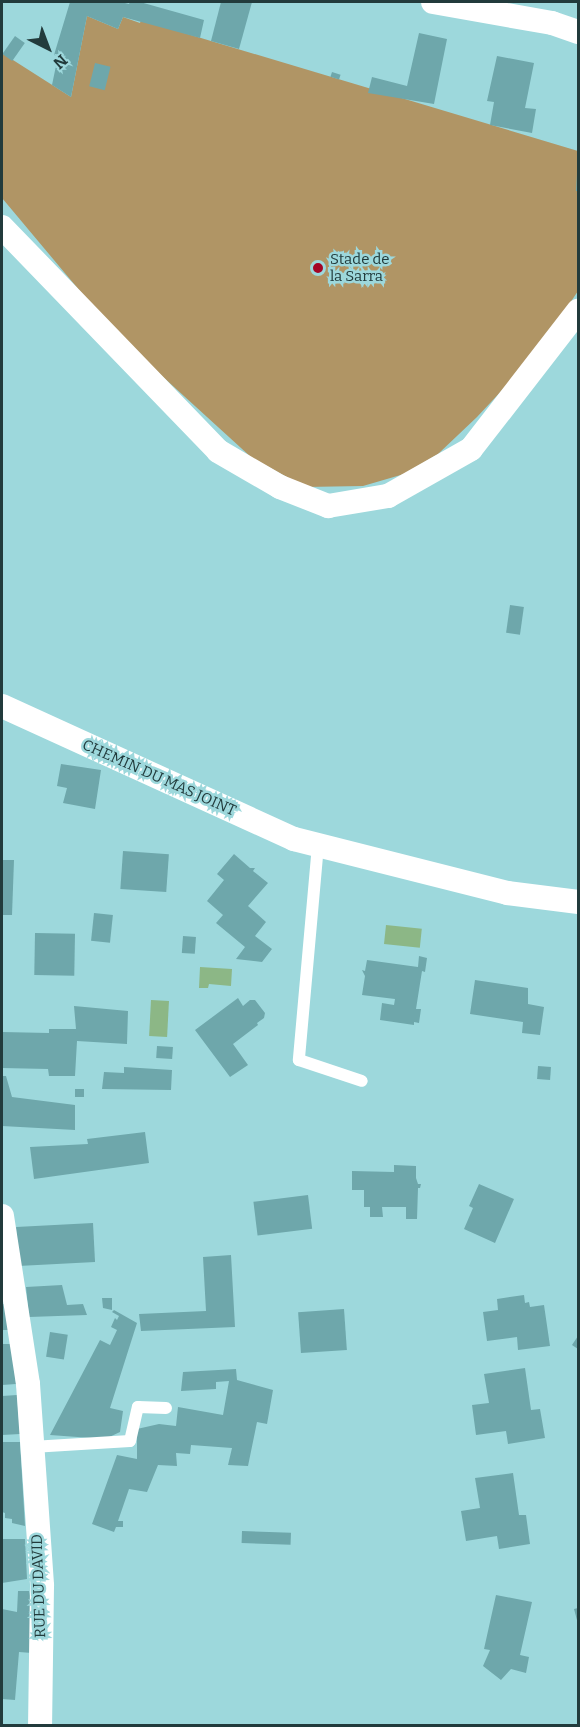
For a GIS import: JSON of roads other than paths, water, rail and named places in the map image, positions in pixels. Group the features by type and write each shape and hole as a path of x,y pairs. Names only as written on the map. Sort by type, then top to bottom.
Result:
{"street":[{"path":"434,2 552,23 579,32"},
{"path":"2,227 218,451 280,486 328,506 388,495 471,449 579,311"},
{"name":"CHEMIN DU MAS JOINT","path":"2,706 294,838 507,893 579,902"},
{"name":"RUE DU DAVID","path":"2,1216 28,1384 42,1586 40,1725"}],"lane":[{"path":"318,845 299,1059 362,1081"},
{"path":"32,1447 129,1441 138,1407 166,1408"}],"place":[{"name":"Stade de la Sarra","path":"318,268"}]}
